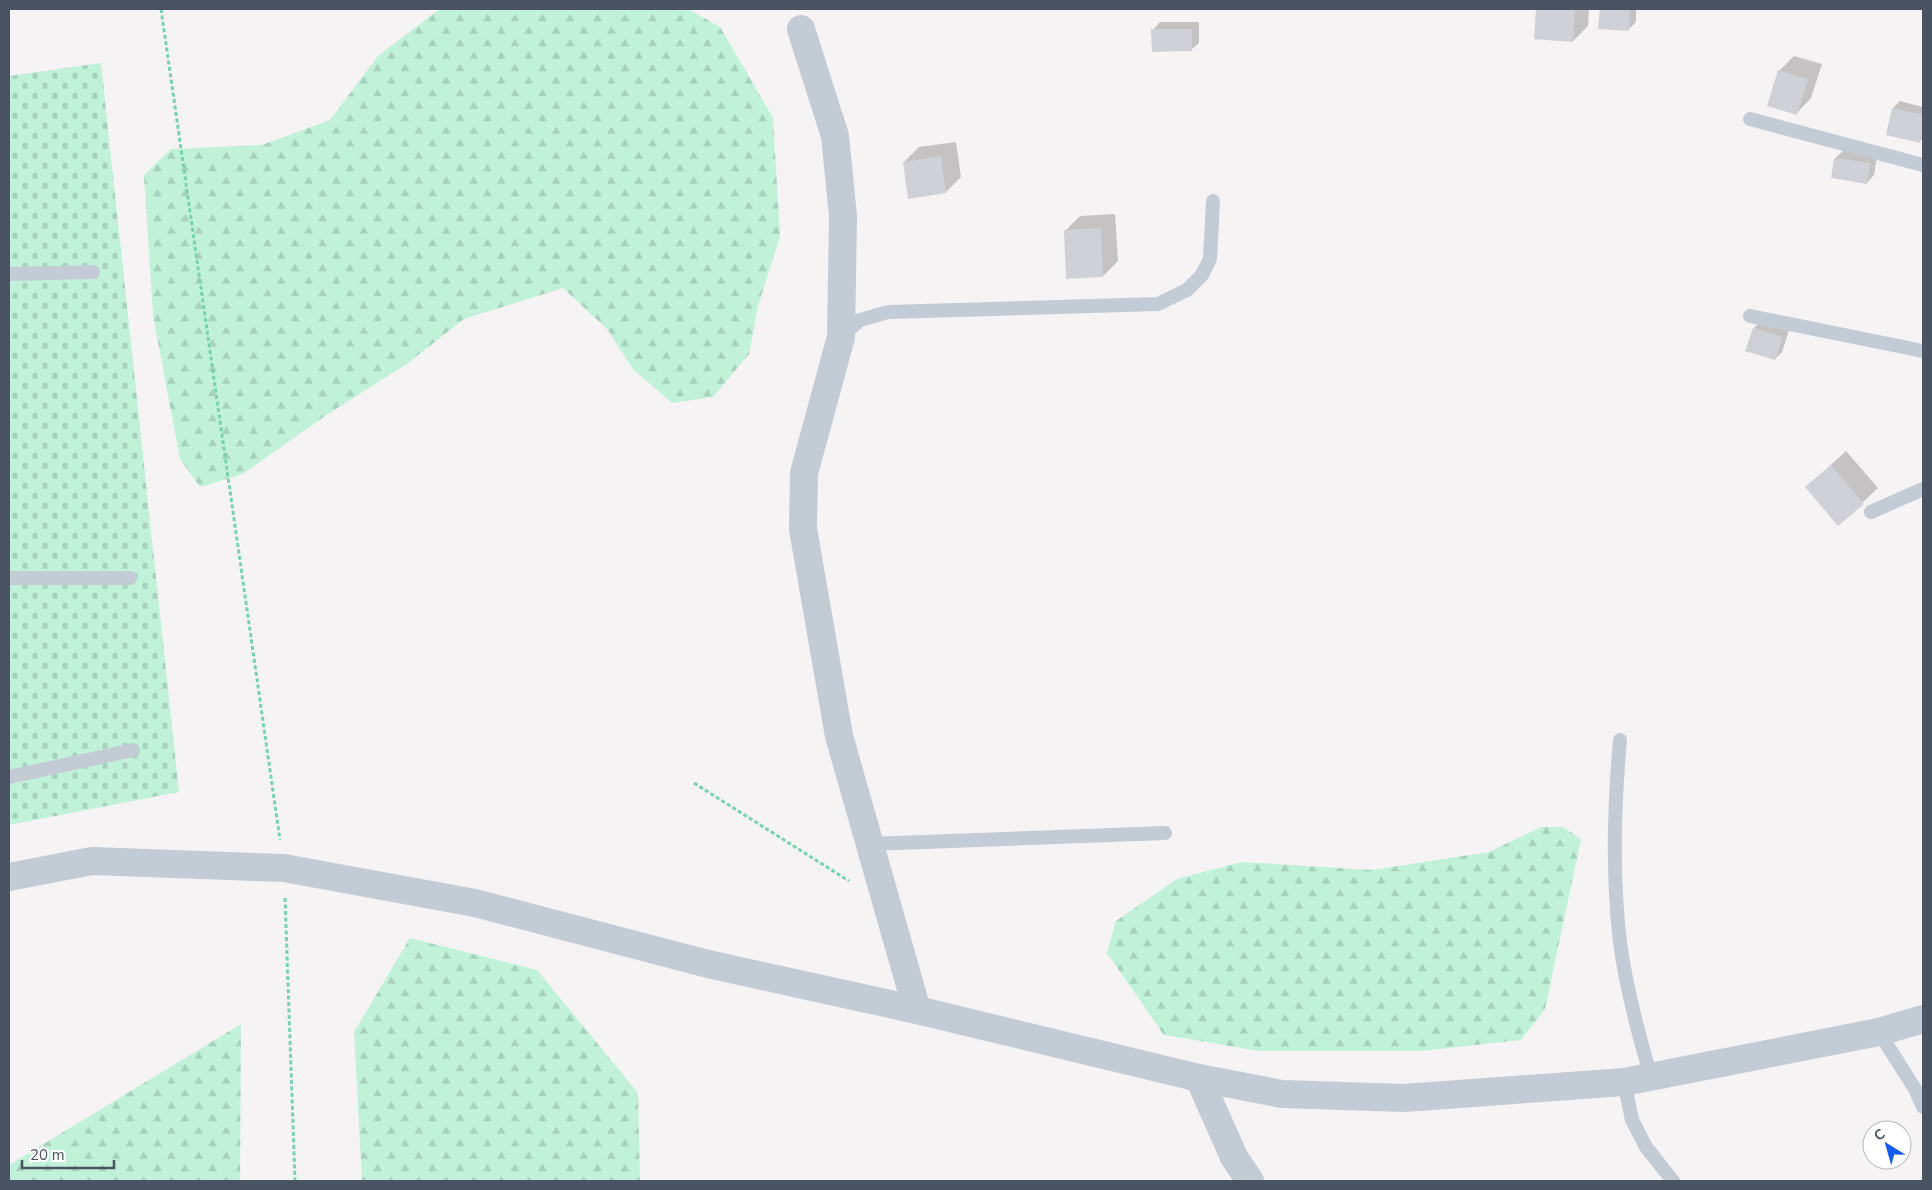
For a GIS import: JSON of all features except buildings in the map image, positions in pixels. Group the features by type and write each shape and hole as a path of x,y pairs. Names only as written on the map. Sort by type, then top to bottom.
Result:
{"street":[{"path":"801,29 835,136 843,216 841,337 804,473 803,528 839,736 918,1010"},
{"path":"9,876 92,861 284,868 476,903 708,964 918,1010 1199,1078 1282,1094 1404,1098 1624,1082 1879,1032 1923,1019"},
{"path":"1199,1078 1234,1157 1250,1181"}],"lane":[{"path":"1750,119 1923,165"},
{"path":"841,337 860,320 888,312 1158,304 1187,290 1202,274 1210,259 1213,201"},
{"path":"9,274 93,272"},
{"path":"1750,316 1923,351"},
{"path":"1872,512 1923,489"},
{"path":"9,578 130,578"},
{"path":"1620,740 1614,804 1620,942 1636,1026 1651,1077"},
{"path":"9,777 133,750"},
{"path":"870,844 1165,833"},
{"path":"1879,1032 1915,1089 1923,1107"},
{"path":"1624,1082 1632,1120 1646,1146 1673,1181"}],"path":[{"path":"162,9 284,868 295,1181"},
{"path":"694,783 854,884 884,895"}],"green space":[{"path":"444,9 688,9 720,27 773,118 780,236 758,306 749,354 713,397 672,403 633,369 607,329 563,288 464,319 408,363 325,416 243,474 200,487 180,459 153,315 144,175 171,149 262,145 330,120 378,56 437,11"},
{"path":"101,63 179,792 9,825 9,76"},
{"path":"1541,827 1563,827 1581,839 1545,1009 1521,1040 1421,1051 1259,1051 1164,1035 1107,953 1116,921 1177,879 1242,862 1372,870 1489,852"},
{"path":"410,938 537,970 638,1093 640,1181 362,1181 354,1032"},
{"path":"241,1024 240,1181 9,1181 9,1165"}]}
